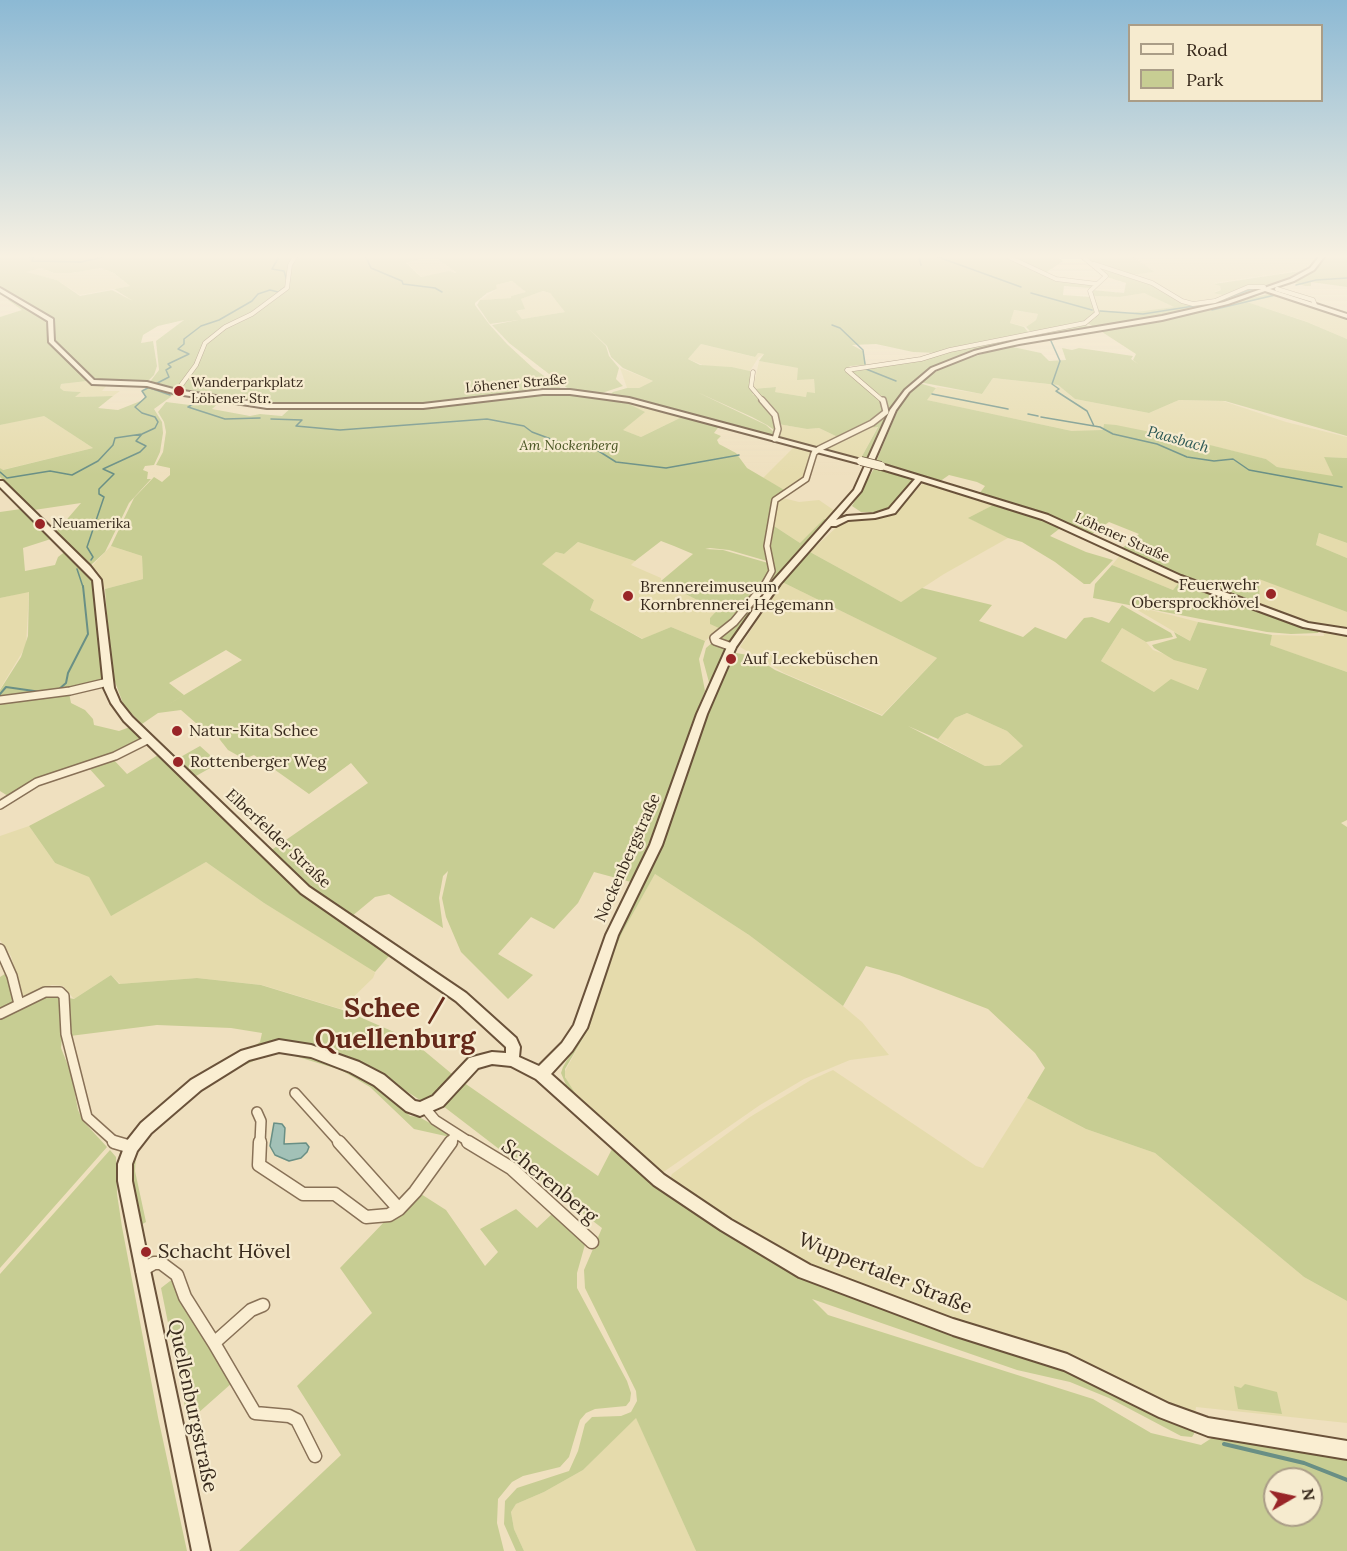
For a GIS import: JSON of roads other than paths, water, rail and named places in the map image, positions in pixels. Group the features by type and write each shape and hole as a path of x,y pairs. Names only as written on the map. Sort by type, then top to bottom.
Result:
{"main road":[{"name":"Löhener Straße","path":"51,329 51,341 89,381 155,386 176,392 249,404 345,407 423,406 543,392 570,392 629,400 881,466 1045,517 1178,578 1306,625 1347,632"},
{"name":"Nockenbergstraße","path":"541,1074 567,1047 580,1028 612,934 656,845 702,714 732,647 758,607 842,511 862,482 893,410 907,391 933,369 997,347 1092,329"},
{"path":"828,526 856,517 892,511 920,478"},
{"name":"Elberfelder Straße","path":"0,483 97,580 108,682 116,704 305,890 467,1002 511,1042 512,1060"},
{"path":"842,511 870,516"},
{"path":"842,511 856,517"},
{"path":"135,1142 173,1104 210,1075 246,1055 279,1046 311,1051 354,1067 379,1080 411,1106 432,1105"},
{"name":"Wuppertaler Straße","path":"432,1105 474,1063 483,1059 512,1060 541,1074 660,1180 726,1225 805,1271 932,1319 1067,1362 1165,1411 1208,1427 1347,1450"},
{"name":"Quellenburgstraße","path":"135,1142 125,1164 125,1181 201,1551"}],"street":[{"path":"176,392 196,365 205,343 222,329"},
{"path":"732,647 715,641 714,638 734,622 770,578 772,571 767,546 772,503 806,479 814,453 819,449 872,423 886,412 883,400 847,372 849,369 921,359 950,350 1053,329"},
{"path":"753,372 751,387 775,415 778,429 775,439"},
{"path":"0,700 70,691 108,682"},
{"path":"0,805 37,782 115,756 149,739"},
{"path":"0,949 12,976 19,1004"},
{"path":"0,1014 51,990 57,990 64,996 66,1034 87,1117 116,1143 135,1142"},
{"path":"295,1093 399,1209"},
{"name":"Scherenberg","path":"432,1105 435,1120 511,1168 592,1242"},
{"path":"257,1112 261,1120 259,1165 303,1194 320,1192 335,1194 366,1217 389,1215 399,1209 415,1192 456,1134"},
{"name":"Quellenburgstraße","path":"142,1270 154,1263 161,1263 177,1275 185,1297 255,1413 289,1416 297,1420 315,1456"},
{"name":"Quellenburgstraße","path":"214,1343 251,1310 263,1305"}],"water":[{"path":"274,1123 282,1124 285,1128 284,1144 306,1143 309,1147 301,1158 289,1161 275,1155 270,1146"}],"waterway":[{"path":"142,434 155,428 158,422 155,417 142,413 135,407 146,397 142,391 169,377 166,370 171,367 168,364 189,354 178,349 184,344 184,339 197,329"},
{"name":"Paasbach","path":"841,329 863,350 865,364"},
{"path":"1051,341 1060,361 1052,384 1059,389 1056,391 1087,411 1094,426"},
{"name":"Paasbach","path":"866,369 896,381"},
{"path":"150,388 170,395"},
{"name":"Paasbach","path":"932,394 1008,409"},
{"path":"200,400 188,407 225,419 260,418"},
{"name":"Paasbach","path":"1028,414 1038,416"},
{"name":"Paasbach","path":"1041,417 1094,426"},
{"path":"271,419 302,420 296,426 340,430 487,419 524,426 532,432 567,445 597,450 616,462 666,468 739,455"},
{"name":"Paasbach","path":"1094,426 1113,434 1157,444 1187,457 1214,461 1233,459 1249,470 1342,487"},
{"path":"0,472 7,478 50,471 72,475 98,461 113,445 115,438 142,434"},
{"path":"91,560 93,557 87,547 104,497 99,494 99,489 114,474 103,469 140,452 146,446 136,441 142,434"},
{"path":"77,569 83,587"},
{"path":"58,690 66,683 68,673 88,634 83,586"},
{"path":"0,694 6,687 41,692"},
{"path":"1224,1444 1304,1463 1347,1480"}],"place":[{"name":"Wanderparkplatz Löhener Str.","path":"179,391"},
{"name":"Neuamerika","path":"40,524"},
{"name":"Feuerwehr Obersprockhövel","path":"1271,594"},
{"name":"Brennereimuseum Kornbrennerei Hegemann","path":"628,596"},
{"name":"Auf Leckebüschen","path":"731,659"},
{"name":"Natur-Kita Schee","path":"177,731"},
{"name":"Rottenberger Weg","path":"178,762"},
{"name":"Schacht Hövel","path":"146,1252"}],"district":[{"name":"Schee / Quellenburg","path":"395,1024"}],"park label":[{"name":"Am Nockenberg","path":"569,446"}]}
